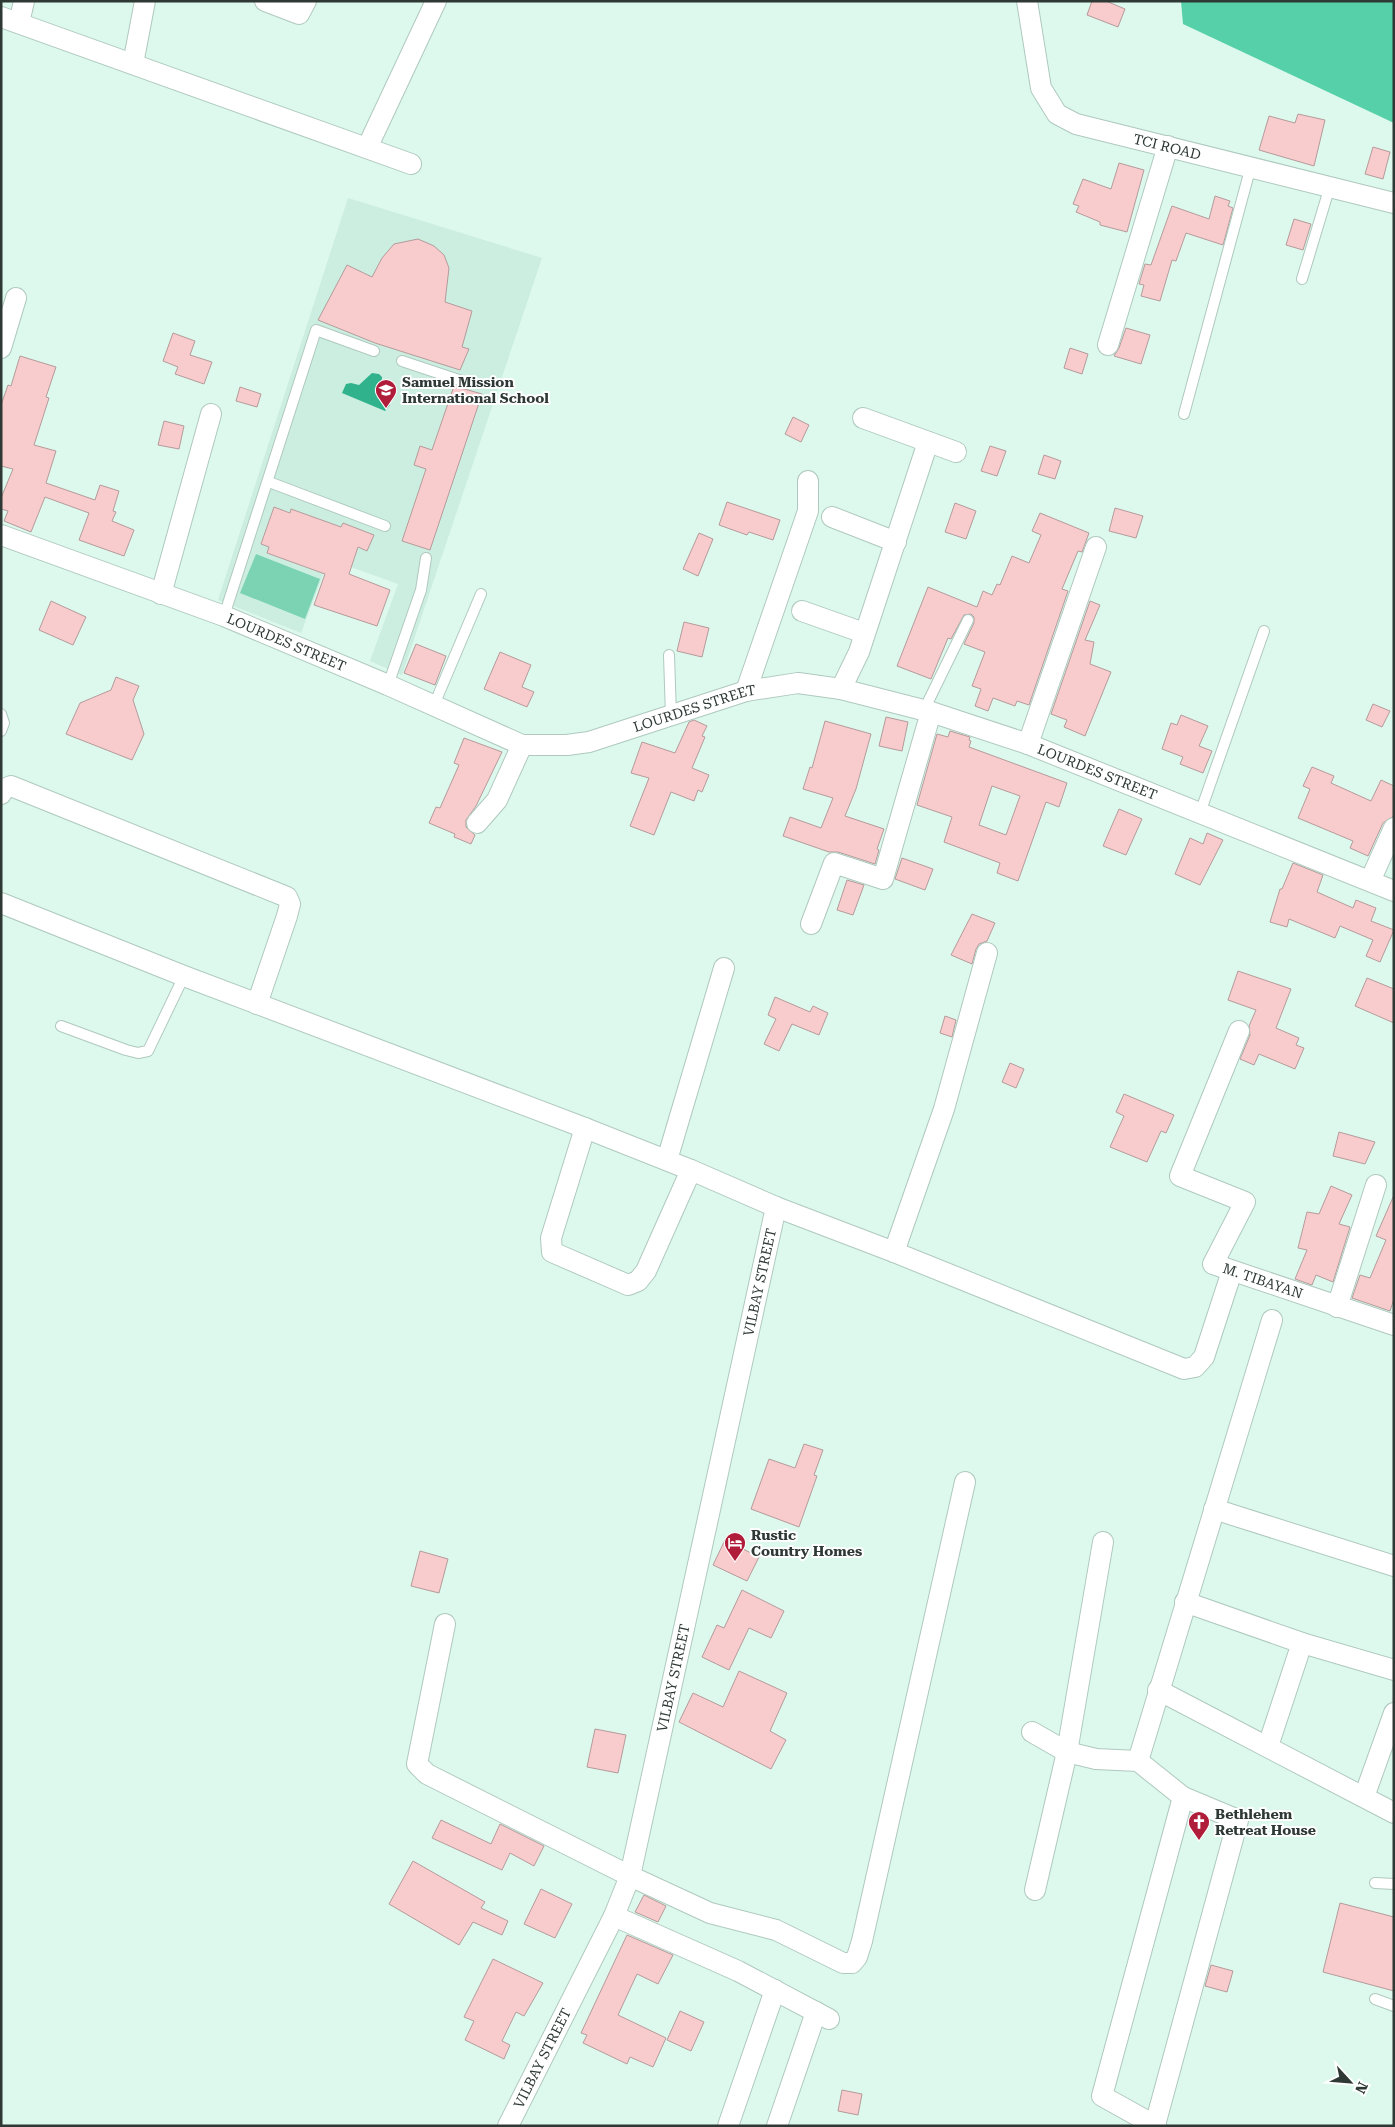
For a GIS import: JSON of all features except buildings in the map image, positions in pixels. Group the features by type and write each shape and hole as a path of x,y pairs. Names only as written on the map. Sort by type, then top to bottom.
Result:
{"street":[{"path":"24,1 10,20 410,164"},
{"path":"132,64 145,1"},
{"path":"265,1 299,14 306,1"},
{"path":"367,148 436,1"},
{"name":"TCI ROAD","path":"1027,1 1041,88 1057,114 1076,124 1394,203"},
{"path":"1108,345 1168,146"},
{"path":"1,348 16,298"},
{"path":"161,594 210,414"},
{"path":"863,418 956,452"},
{"path":"841,689 859,652 928,442"},
{"path":"746,691 808,511 808,481"},
{"path":"832,517 896,542"},
{"name":"LOURDES STREET","path":"1,535 224,616 388,685 522,745 567,745 589,742 746,691 798,683 841,689 928,711 1028,744 1394,891"},
{"path":"1028,744 1096,547"},
{"path":"802,611 864,633"},
{"path":"811,924 834,864 883,879 928,711"},
{"path":"477,823 497,800 522,745"},
{"path":"1,794 4,789 11,786 287,897 290,904 287,916 257,1004"},
{"path":"1370,881 1394,828"},
{"path":"1,903 184,976 667,1160 776,1207 894,1252 1184,1369 1195,1367 1204,1357 1232,1271"},
{"path":"894,1252 944,1109 987,953"},
{"path":"667,1160 724,968"},
{"name":"M. TIBAYAN","path":"1239,1032 1180,1176 1245,1202 1213,1264 1394,1325"},
{"path":"585,1128 552,1238 552,1252 628,1285 638,1281 646,1271 691,1170"},
{"path":"1337,1306 1376,1185"},
{"name":"VILBAY STREET","path":"508,2126 614,1916 630,1876 776,1207"},
{"path":"1138,1761 1158,1690 1272,1320"},
{"path":"445,1624 417,1764 427,1774 630,1876 710,1913 776,1930 844,1963 852,1963 857,1957 862,1941 965,1482"},
{"path":"1214,1509 1394,1566"},
{"path":"1035,1890 1067,1752 1103,1542"},
{"path":"1186,1602 1302,1643 1394,1670"},
{"path":"1268,1746 1302,1643"},
{"path":"1158,1690 1394,1813"},
{"path":"1364,1796 1394,1713"},
{"path":"1032,1732 1067,1752 1096,1759 1138,1761 1184,1797 1238,1820 1155,2125 1102,2096 1184,1797"},
{"path":"614,1916 738,1971 823,2015 777,2126"},
{"path":"728,2126 774,1990"}],"lane":[{"path":"1184,414 1251,166"},
{"path":"1302,280 1330,186"},
{"path":"224,616 269,482 316,330 374,351"},
{"path":"402,361 462,381"},
{"path":"269,482 385,526"},
{"path":"388,685 421,590 426,558"},
{"path":"434,705 481,594"},
{"path":"928,711 968,620"},
{"path":"1200,813 1264,630"},
{"path":"669,655 672,716"},
{"path":"1,714 4,722 1,731"},
{"path":"61,1026 126,1050 138,1053 148,1051 184,976"},
{"path":"1375,1883 1394,1884"},
{"path":"1375,1999 1394,2006"}],"shaded area":[{"path":"1181,1 1394,1 1394,123 1183,24"},
{"name":"Samuel Mission International School","path":"348,198 542,258 402,675 370,661 398,584 329,559 301,633 218,600"},
{"path":"372,373 379,374 382,377 381,393 390,405 385,411 342,393 346,384 359,385"},
{"path":"256,554 320,579 305,619 240,593"}],"place":[{"name":"Samuel Mission International School","path":"386,409"},
{"name":"Rustic Country Homes","path":"735,1562"},
{"name":"Bethlehem Retreat House","path":"1199,1841"}]}
